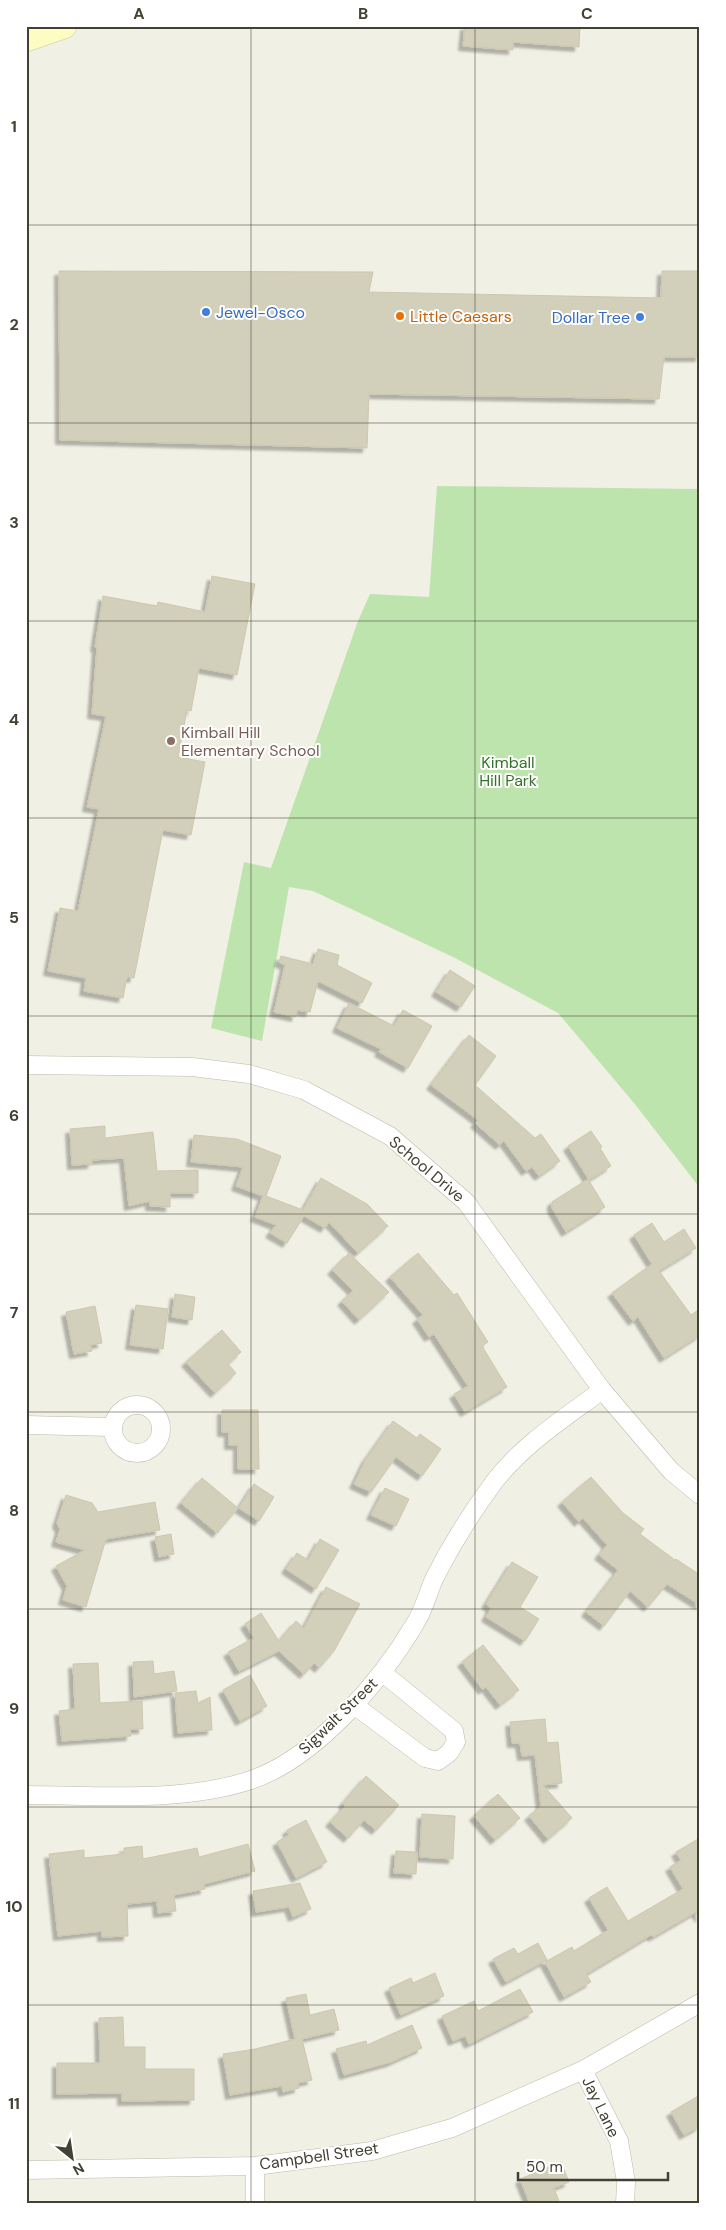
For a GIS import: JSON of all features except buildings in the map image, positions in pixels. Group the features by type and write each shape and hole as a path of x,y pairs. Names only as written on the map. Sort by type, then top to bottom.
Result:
{"main road":[{"path":"26,39 64,26"}],"street":[{"name":"School Drive","path":"26,1065 192,1067 249,1074 304,1090 390,1136 466,1202 602,1390 671,1471 700,1494"},
{"name":"Sigwalt Street","path":"26,1795 144,1796 212,1790 251,1780 280,1768 309,1747 354,1705 383,1673 417,1620 452,1544 495,1481 521,1451 602,1390"},
{"path":"26,1425 112,1427"},
{"path":"354,1705 425,1758 438,1761 449,1753 456,1742 454,1731 383,1673"},
{"name":"Campbell Street","path":"26,2170 255,2166 372,2151 452,2128 583,2070 700,2003"},
{"name":"Jay Lane","path":"583,2070 619,2142 626,2182 624,2204"},
{"path":"255,2166 255,2204"}],"green space":[{"name":"Kimball Hill Park","path":"437,486 700,489 700,1188 634,1103 558,1013 455,958 313,891 289,887 262,1041 211,1028 244,862 271,868 358,621 370,594 429,597"}],"place":[{"name":"Jewel-Osco","path":"206,312"},
{"name":"Little Caesars","path":"400,316"},
{"name":"Dollar Tree","path":"640,317"},
{"name":"Kimball Hill Elementary School","path":"171,741"}]}
